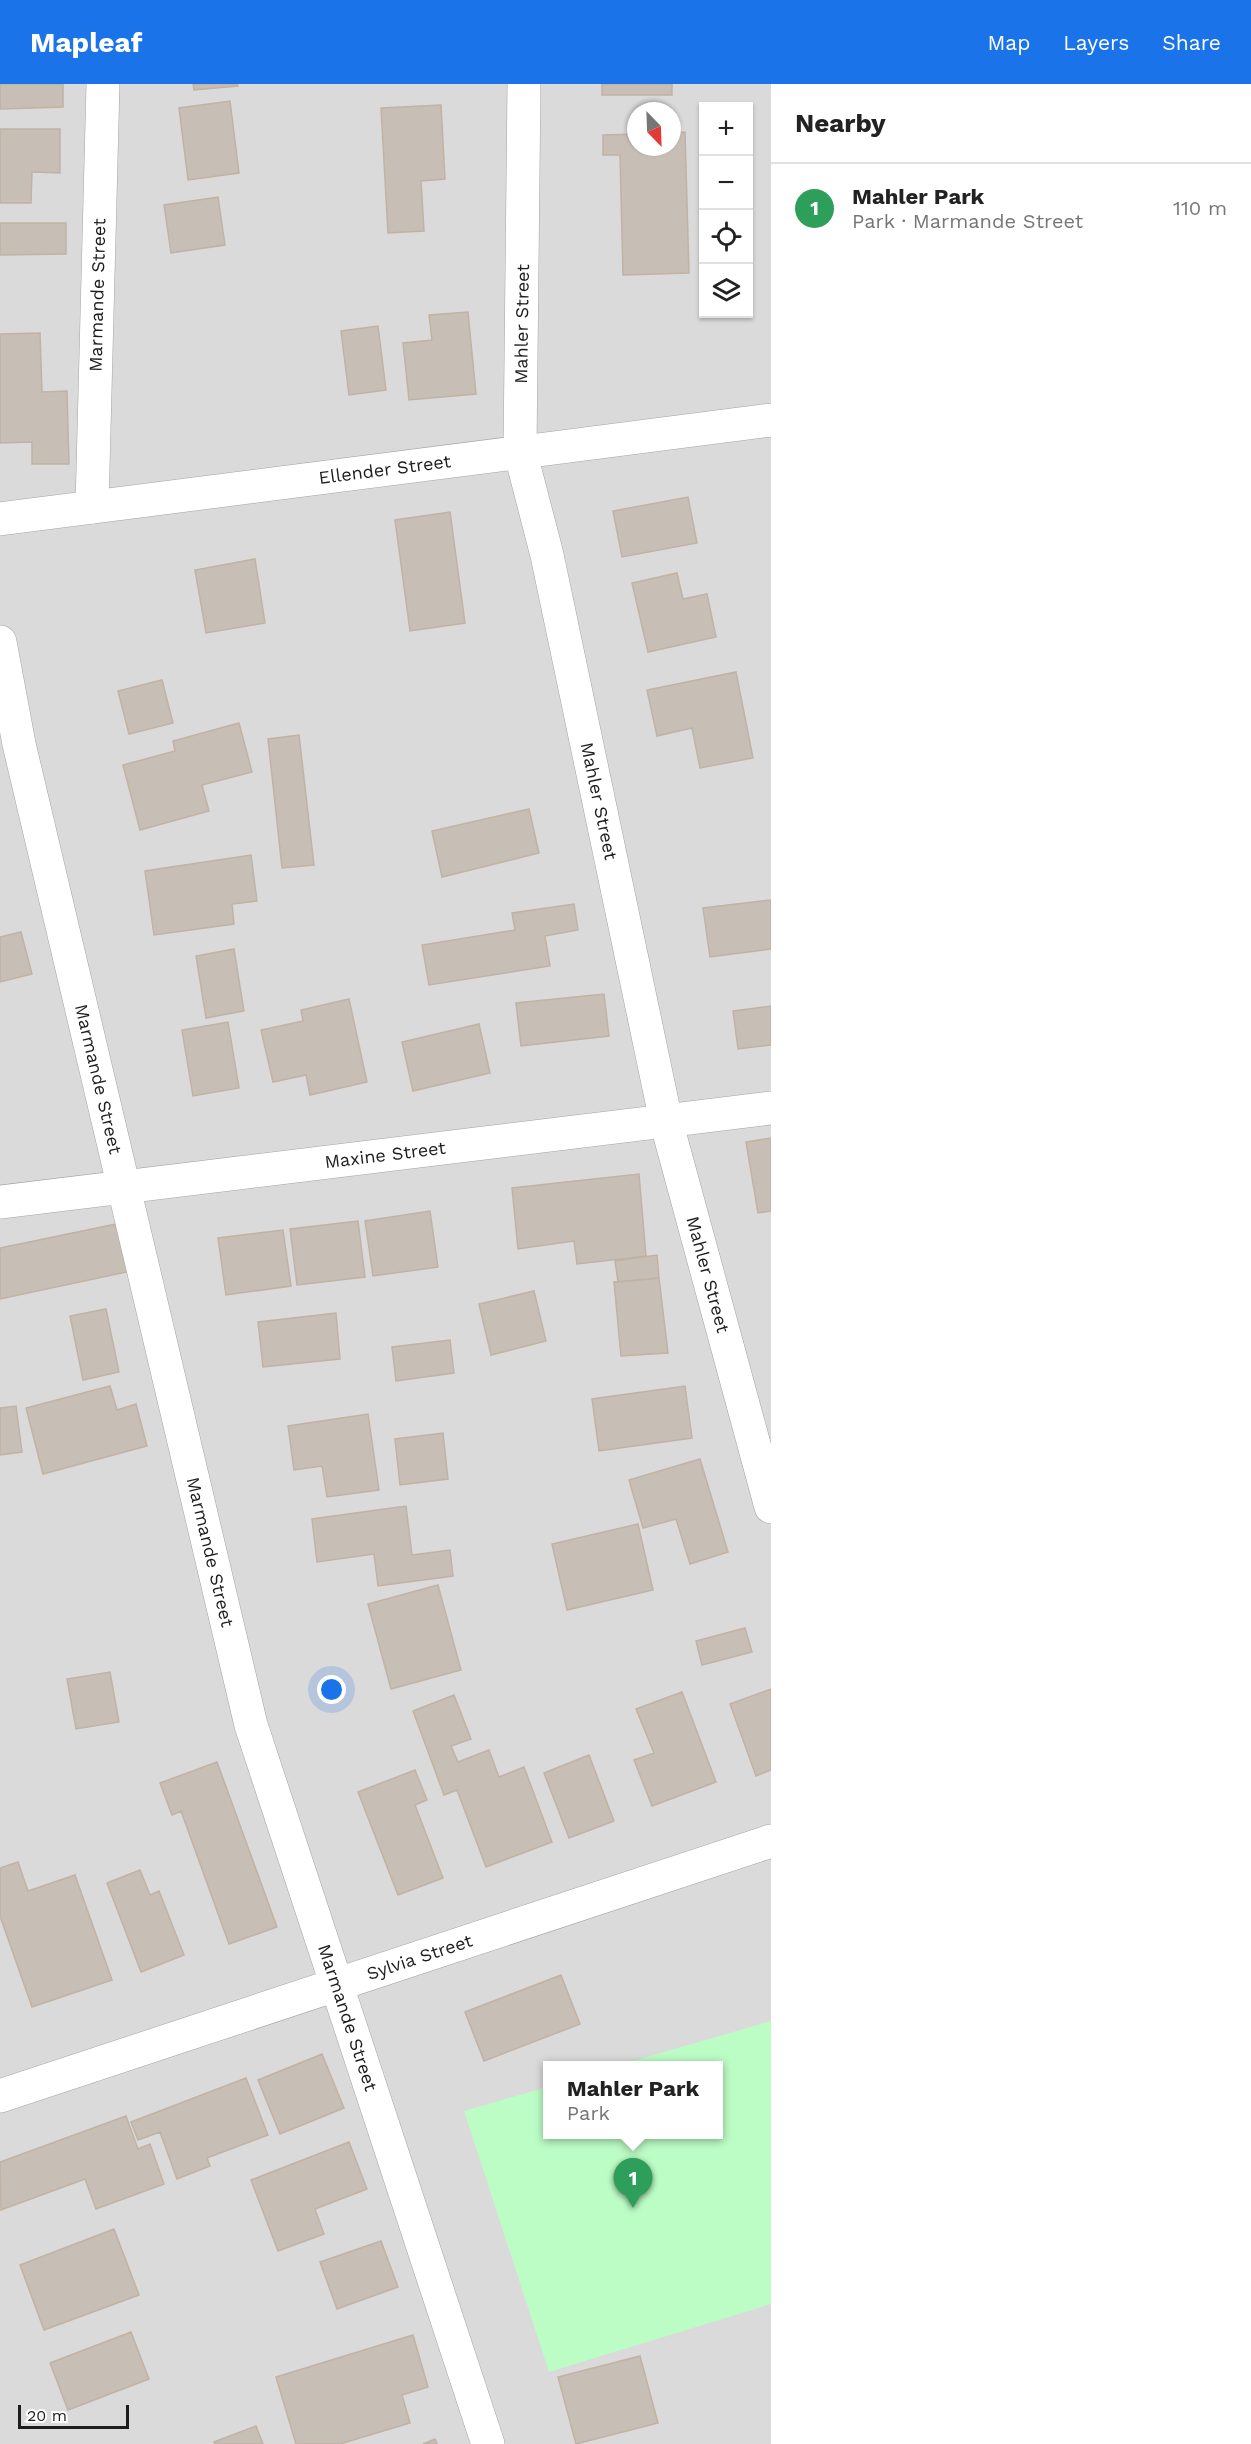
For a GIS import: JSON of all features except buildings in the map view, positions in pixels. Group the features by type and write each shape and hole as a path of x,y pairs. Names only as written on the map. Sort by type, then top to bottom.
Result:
{"street":[{"name":"Marmande Street","path":"92,507 103,84"},
{"name":"Mahler Street","path":"524,84 520,451 547,555 666,1121 771,1507"},
{"name":"Ellender Street","path":"0,519 771,420"},
{"name":"Marmande Street","path":"0,642 19,744 251,1725 488,2444"},
{"name":"Maxine Street","path":"0,1202 771,1108"},
{"name":"Sylvia Street","path":"0,2096 771,1841"}],"shaded area":[{"path":"0,84 771,84 771,2444 0,2444"}],"green space":[{"path":"771,2021 771,2304 549,2372 464,2111 543,2088 543,2139 723,2139 723,2061 633,2061"}],"place":[{"name":"Mahler Park","path":"633,2208"}]}
